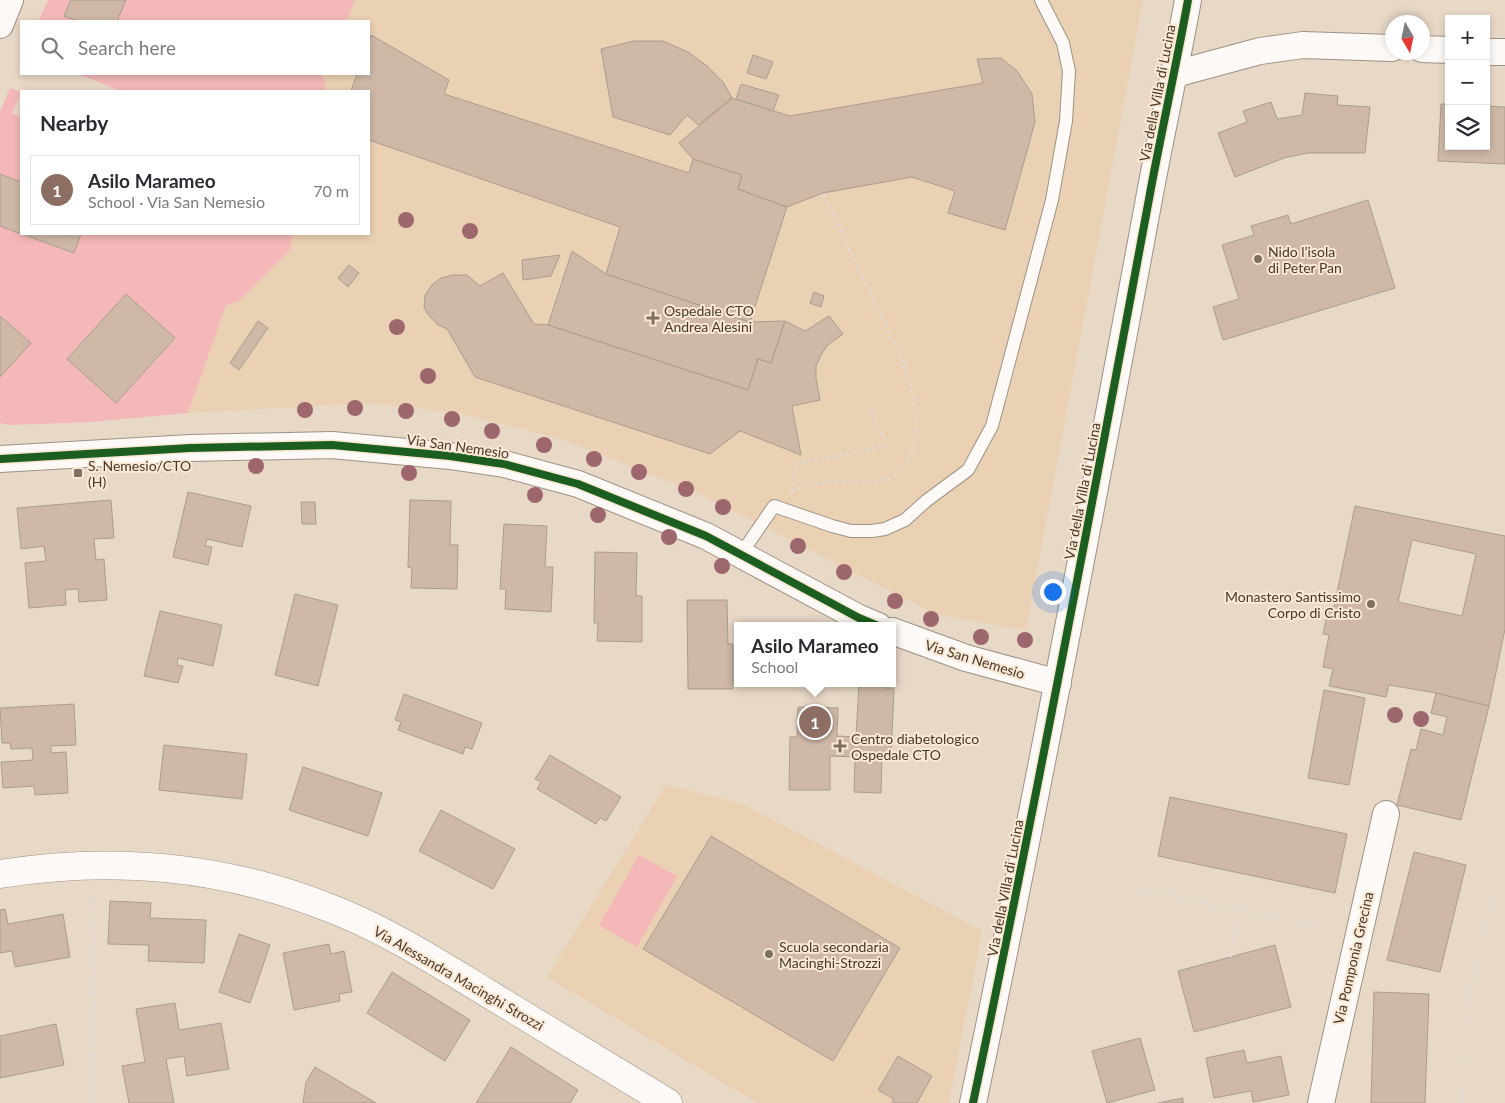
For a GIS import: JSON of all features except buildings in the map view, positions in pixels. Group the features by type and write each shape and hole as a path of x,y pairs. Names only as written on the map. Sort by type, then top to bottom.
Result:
{"street":[{"path":"0,25 10,0"},
{"name":"Via della Villa di Lucina","path":"973,1103 1058,683 1149,195 1175,74 1188,0"},
{"path":"1175,74 1260,51 1303,45 1385,48"},
{"path":"1430,49 1445,50"},
{"path":"1490,52 1505,52"},
{"name":"Via San Nemesio","path":"0,459 190,448 314,446 377,448 504,464 578,484 706,536 868,622"},
{"name":"Via San Nemesio","path":"896,633 966,658 1058,683"},
{"name":"Via Pomponia Grecina","path":"1321,1103 1386,814"},
{"name":"Via Alessandra Macinghi Strozzi","path":"0,874 78,864 151,866 235,878 309,900 372,927 419,951 668,1103"}],"lane":[{"path":"741,554 774,506 851,531 885,529 905,520 926,501 968,470 992,426 1052,200 1066,121 1069,72 1063,43 1042,0"}],"path":[{"path":"774,506 805,485 880,480 897,474 905,467 912,452 916,427 912,388 902,360 823,193"},
{"path":"792,492 797,464 885,446 884,437 870,409"},
{"path":"1461,1103 1467,1002 1497,881"},
{"path":"1130,887 1336,930"},
{"path":"92,1100 95,901"},
{"path":"1230,957 1240,910"}],"shaded area":[{"path":"48,0 71,0 64,16 74,20 39,20"},
{"path":"126,0 355,0 349,16 343,20 117,20"},
{"name":"Ospedale CTO Andrea Alesini","path":"261,0 1143,0 1026,630 938,615 696,492 564,440 460,413 369,403 188,413 251,235 370,235 370,90 262,90 262,75 370,75 370,20 261,20"},
{"path":"81,75 322,75 326,82 324,90 118,90"},
{"path":"10,88 20,92 12,113 20,117 20,182 0,174 0,112"},
{"path":"0,226 20,235 73,253 81,235 293,235 289,251 239,301 226,305 188,413 90,422 10,425 0,423 0,377 30,343 0,316","holes":["126,294 175,339 116,403 67,359"]},
{"name":"Scuola secondaria Macinghi-Strozzi","path":"666,785 743,804 982,931 949,1103 757,1103 547,977"},
{"path":"639,855 677,876 637,947 599,925"}],"cycle path":[{"path":"973,1103 1042,765 1188,0"},
{"path":"0,459 190,448 332,445 450,456 504,464 578,484 706,536 868,622"}],"place":[{"name":"Nido l’isola di Peter Pan","path":"1258,259"},
{"name":"Ospedale CTO Andrea Alesini","path":"653,318"},
{"name":"S. Nemesio/CTO (H)","path":"78,473"},
{"name":"Monastero Santissimo Corpo di Cristo","path":"1371,604"},
{"name":"Asilo Marameo","path":"815,722"},
{"name":"Centro diabetologico Ospedale CTO","path":"840,746"},
{"name":"Scuola secondaria Macinghi-Strozzi","path":"769,954"}]}
